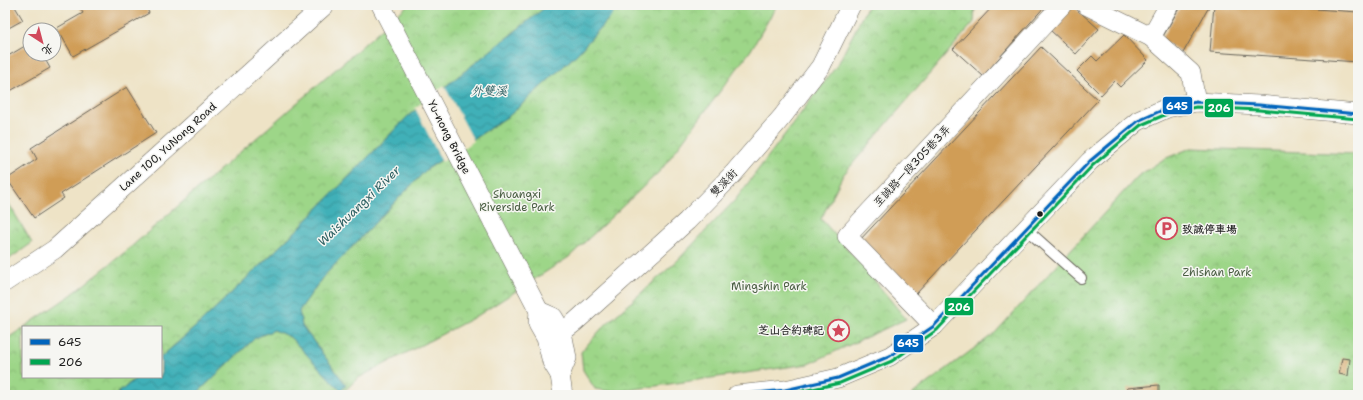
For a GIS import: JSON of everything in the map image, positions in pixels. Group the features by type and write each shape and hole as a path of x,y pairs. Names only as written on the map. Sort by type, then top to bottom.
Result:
{"street":[{"name":"Lane 100, YuNong Road","path":"5,282 55,249 325,5"},
{"name":"Yu-nong Bridge","path":"381,5 539,311"},
{"name":"雙溪街","path":"562,332 687,221 734,174 782,117 821,66 851,5"},
{"name":"至誠路一段305巷3弄","path":"934,326 847,236 1062,5"},
{"path":"1086,5 1151,37 1191,72 1196,102"},
{"path":"1151,37 1169,5"},
{"path":"737,395 785,390 838,378 890,356 934,326 1090,161 1138,121 1167,108 1196,102 1259,105 1358,114"},
{"path":"560,375 567,358 562,332 553,317 539,311 538,324 546,338 552,362 560,375 563,395"}],"lane":[{"path":"1026,229 1081,278"}],"green space":[{"path":"408,5 547,5 408,116 299,228 201,322 162,356 162,326 25,326 71,295 125,252"},
{"name":"Shuangxi Riverside Park","path":"621,5 777,5 751,50 661,170 569,257 477,316 358,378 340,395 195,395 255,338 274,330 290,337 341,390 346,385 302,326 299,311 322,278 426,170 510,115 576,55"},
{"name":"Mingshin Park","path":"868,5 975,5 974,22 843,175 821,219 861,264 906,319 808,364 614,392 595,389 583,370 581,352 603,327 677,261 736,199 838,64"},
{"name":"Zhishan Park","path":"1191,148 1358,154 1358,395 911,395 995,333 1138,176 1164,159"},
{"path":"5,197 32,243 5,262"},
{"path":"22,329 22,378 136,378 116,395 5,395 5,340"}],"water":[{"name":"外雙溪","path":"547,5 621,5 576,55 510,115 426,170 322,278 299,311 302,326 346,385 341,391 290,337 274,330 255,338 195,395 116,395 136,378 162,378 162,356 201,322 299,228 408,116"}],"pier":[{"path":"444,85 474,141 442,162 415,108"}],"building":[{"path":"5,5 14,5 23,20 5,30"},
{"path":"78,5 145,5 149,13 73,56 62,37 62,25 83,13"},
{"path":"994,5 1046,5 983,76 953,49"},
{"path":"1072,5 1099,29 1076,54 1050,30"},
{"path":"1181,5 1210,5 1183,53 1161,40"},
{"path":"1214,5 1259,5 1358,12 1358,62 1210,52"},
{"path":"1124,35 1148,60 1120,87 1114,81 1101,95 1077,71 1092,56 1097,61"},
{"path":"1041,47 1098,100 915,295 858,242"},
{"path":"22,48 22,62 47,62 50,68 5,94 5,51 8,56"},
{"path":"127,87 156,133 61,194 64,198 34,218 7,179 37,159 31,148"},
{"path":"1342,358 1350,359 1348,376 1339,374"},
{"path":"1159,385 1159,395 1128,395 1127,388"}],"transit line":[{"name":"645","path":"737,395 785,390 838,378 890,356 934,326 1090,161 1138,121 1167,108 1196,102 1259,105 1358,114"},
{"name":"206","path":"785,395 840,383 892,361 937,330 1093,165 1141,125 1169,113 1196,107 1259,110 1358,119"}],"place":[{"name":"致誠停車場","path":"1166,229"},
{"name":"芝山合約碑記","path":"839,330"}],"water label":[{"name":"Waishuangxi River","path":"359,206"}]}
